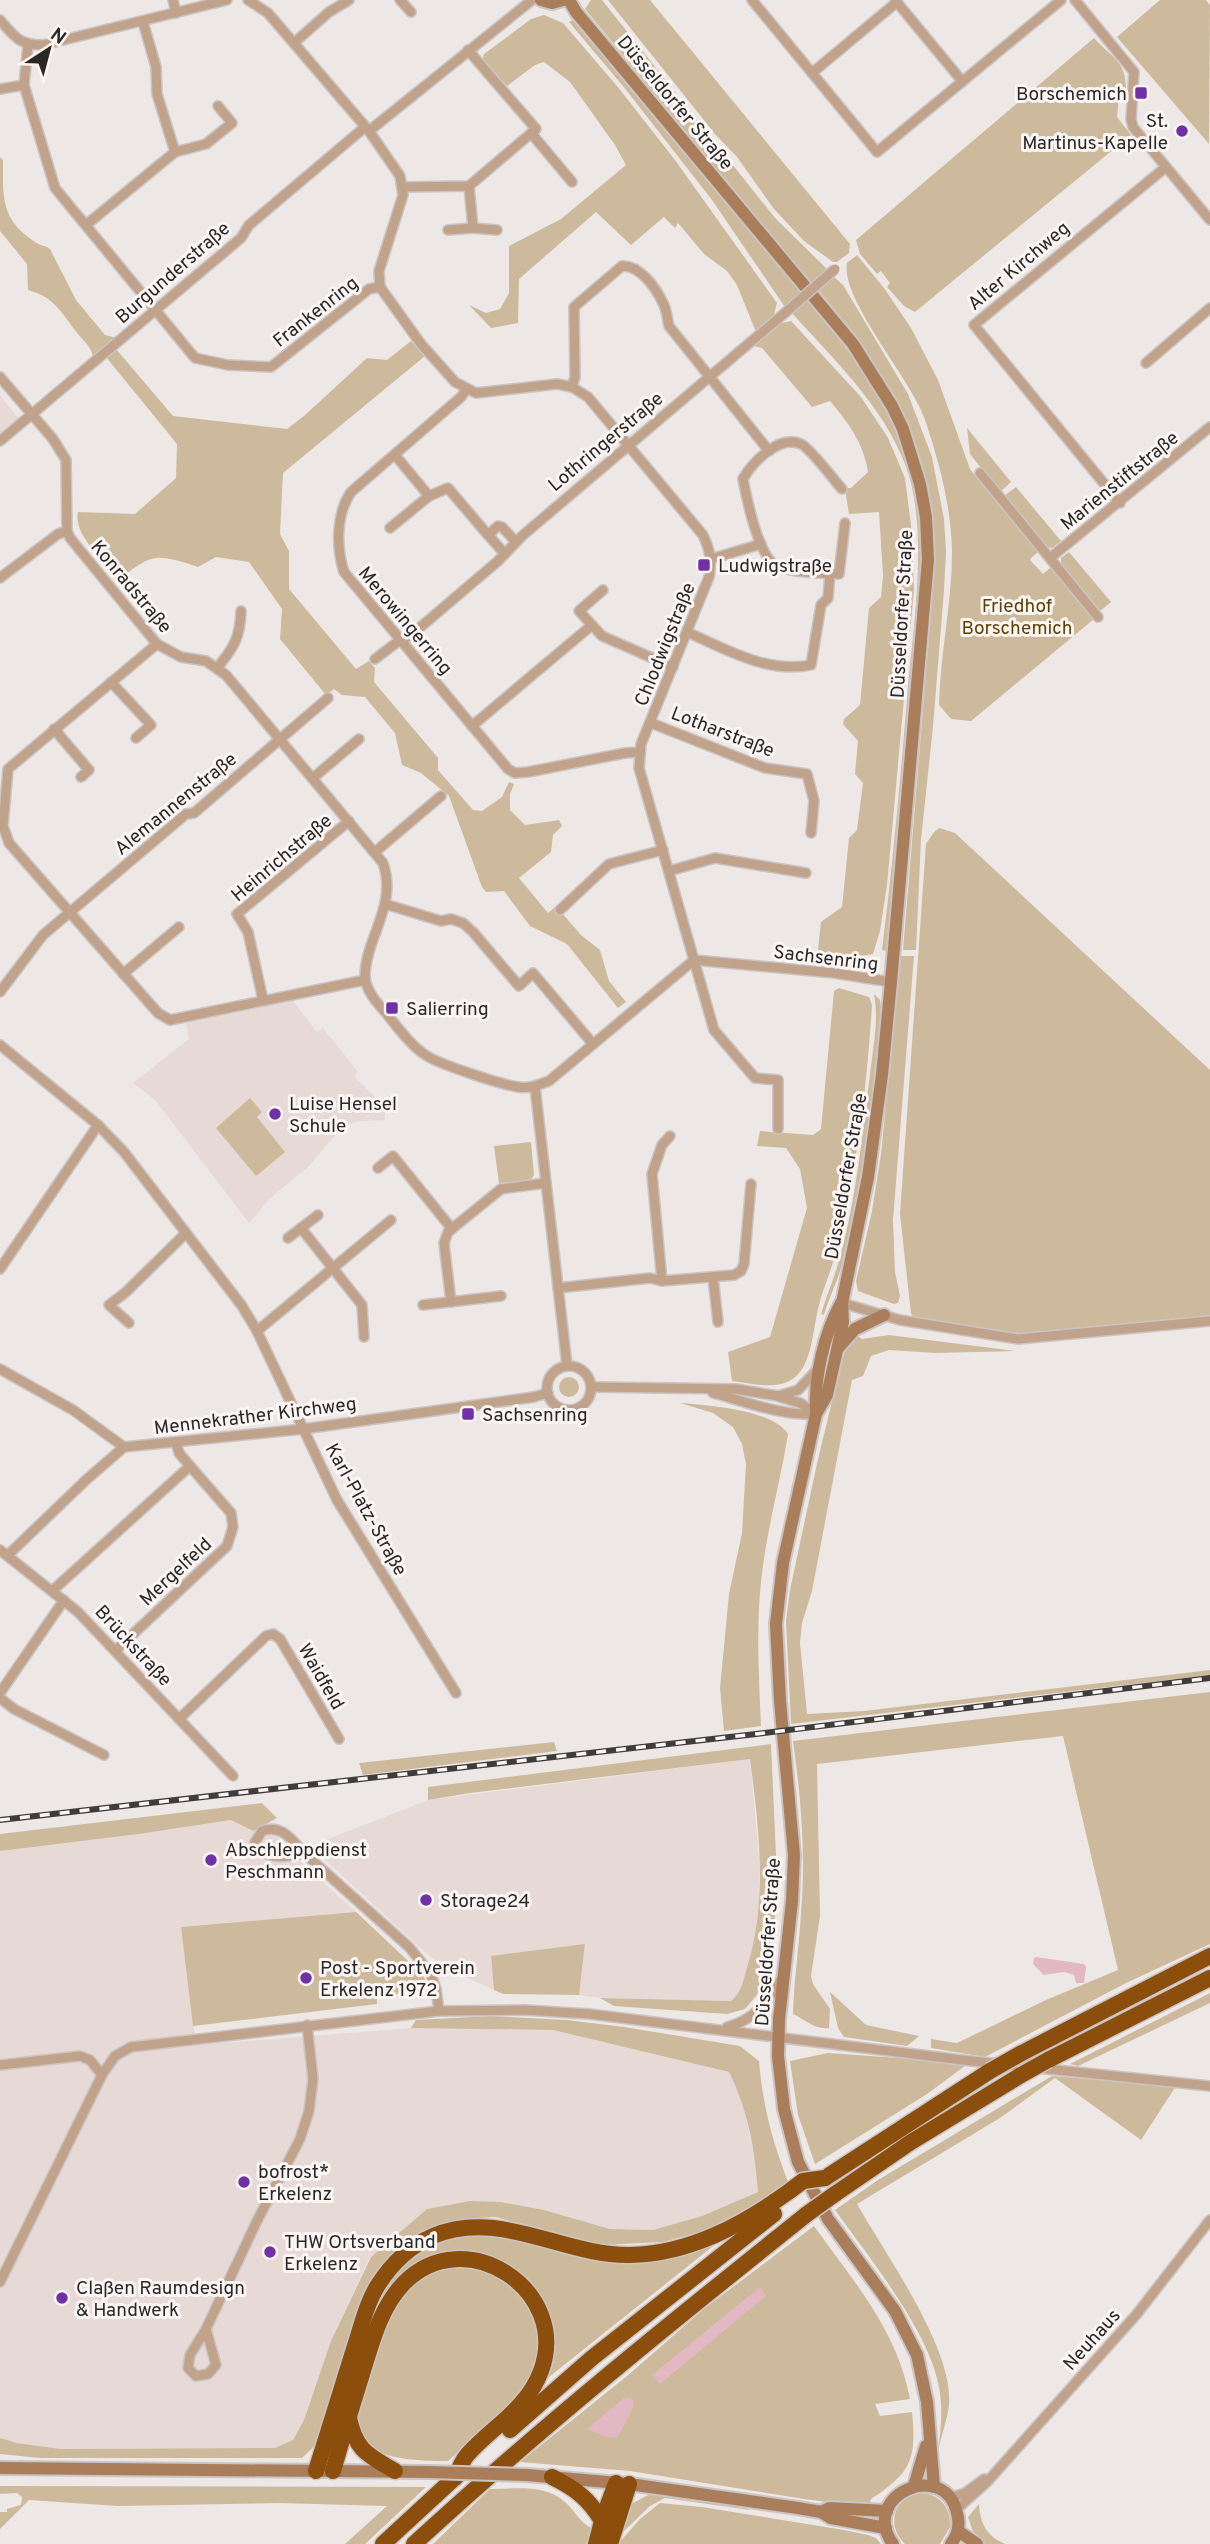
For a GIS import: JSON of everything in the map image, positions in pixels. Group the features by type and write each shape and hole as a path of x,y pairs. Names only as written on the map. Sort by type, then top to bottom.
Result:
{"highway":[{"path":"383,2544 592,2358 758,2226 793,2194 803,2181 825,2178 989,2071 1210,1956"},
{"path":"414,2544 661,2329 835,2194 911,2142 1021,2075 1210,1978"},
{"path":"316,2471 370,2301 379,2283 395,2263 414,2246 440,2233 476,2226 507,2229 602,2253 652,2253 696,2243 793,2194"},
{"path":"333,2472 376,2328 388,2305 402,2285 420,2271 448,2260 471,2260 503,2271 522,2285 539,2310 545,2329 544,2360 536,2383 523,2402 466,2456 455,2478"},
{"path":"349,2416 353,2434 361,2449 395,2471"},
{"path":"552,2477 588,2499 602,2521"},
{"path":"596,2544 602,2521 623,2483"},
{"path":"610,2544 623,2483"},
{"path":"427,2544 452,2510"}],"main road":[{"path":"541,0 552,3 563,0"},
{"name":"Düsseldorfer Straße","path":"569,0 576,12 853,344 892,405 911,449 926,517 928,560 882,1075 868,1177 842,1303 843,1322 827,1395 817,1414 783,1563 776,1624 794,1855 779,2036 784,2109 798,2162 828,2219 895,2311 917,2355 926,2402 934,2487"},
{"name":"Düsseldorfer Straße","path":"817,1414 815,1393 821,1365 832,1320 842,1303"},
{"path":"837,1350 855,1329 884,1315"},
{"name":"Düsseldorfer Straße","path":"914,2486 928,2440"},
{"path":"0,2469 395,2471 527,2475 623,2483 821,2512 831,2518 886,2528"},
{"path":"893,2544 886,2528 887,2511 897,2495 914,2486 934,2487 953,2503 958,2531 951,2544"},
{"path":"821,2512 829,2508 887,2511"},
{"path":"958,2531 977,2544"}],"street":[{"path":"173,0 176,13"},
{"path":"0,20 16,39 28,45 43,45 228,0"},
{"path":"249,0 268,13 367,129 390,159 404,187 469,186 536,129 468,50"},
{"path":"294,43 329,12 349,0"},
{"path":"400,0 411,12"},
{"name":"Burgunderstraße","path":"0,441 241,238 249,225 531,0"},
{"path":"752,0 877,152 1062,0"},
{"path":"1075,0 1134,72 1131,119 1133,127 1210,220"},
{"path":"812,73 896,1 962,81"},
{"path":"143,22 156,67 157,94 175,152"},
{"name":"Frankenring","path":"28,45 24,85 55,188 195,358 228,365 271,367 369,289 380,287"},
{"path":"0,89 24,85"},
{"path":"86,225 175,152 206,144 232,123 218,106"},
{"path":"531,133 572,182"},
{"name":"Alter Kirchweg","path":"1119,503 974,325 1166,167"},
{"path":"469,186 473,228"},
{"name":"Frankenring","path":"404,187 379,271 380,287 421,344 449,376 466,390"},
{"path":"448,230 497,230"},
{"path":"572,387 575,377 574,307 622,266 630,265 638,269 664,305 669,326 769,451"},
{"name":"Lothringerstraße","path":"400,640 410,636 628,444 835,269"},
{"path":"1146,363 1210,308"},
{"path":"0,377 58,445 66,460 67,531 58,534 0,578"},
{"path":"466,390 476,393 557,384 572,387 588,397 703,535 711,559 761,544"},
{"name":"Merowingerring","path":"466,390 351,492 344,502 339,545 344,572 508,769 515,773 625,752 640,752"},
{"name":"Marienstiftstraße","path":"1050,558 1210,428"},
{"path":"842,489 802,444 790,442 769,451 748,471 743,480 761,544 769,561 778,567 839,574 845,523"},
{"path":"395,455 429,496"},
{"path":"980,473 1098,617"},
{"path":"390,528 429,496 447,488 505,554"},
{"path":"488,535 498,526 502,527 516,542"},
{"name":"Konradstraße","path":"67,531 98,574 157,644 181,657 206,661 218,667"},
{"name":"Chlodwigstraße","path":"711,559 709,577 641,744 639,768 714,1030 755,1078 778,1080 778,1129"},
{"path":"687,632 756,662 796,668 811,665 821,605 828,598 830,573"},
{"path":"603,590 579,611 603,636 673,667"},
{"path":"242,611 235,646 218,667 375,852 388,877 385,905 366,966 365,980 374,999 409,1039 428,1056 519,1087 535,1087 549,1081 694,960"},
{"path":"472,726 592,625"},
{"path":"375,659 400,640"},
{"path":"157,644 8,769 4,826 9,843 158,1013 170,1020 365,980"},
{"path":"111,682 151,725 136,738"},
{"name":"Alemannenstraße","path":"0,992 43,934 186,814 194,813 328,698"},
{"name":"Lotharstraße","path":"651,723 765,768 807,774 814,801 811,833"},
{"path":"54,729 89,770 81,777"},
{"path":"313,778 359,739"},
{"path":"375,852 441,796"},
{"name":"Heinrichstraße","path":"262,1000 247,932 237,914 349,821"},
{"path":"560,911 609,864 663,850"},
{"path":"669,872 715,858 806,873"},
{"path":"385,905 441,922 451,919 463,923 519,986 533,973 593,1044"},
{"path":"123,974 179,927"},
{"name":"Sachsenring","path":"694,960 834,973 891,982"},
{"name":"Karl-Platz-Straße","path":"0,1045 98,1125 124,1152 242,1306 257,1331 337,1500 456,1693"},
{"path":"535,1087 567,1365"},
{"path":"0,1269 98,1125"},
{"path":"662,1281 652,1174 662,1145 670,1136"},
{"path":"378,1168 393,1156 452,1228"},
{"path":"451,1301 444,1243 448,1232 501,1189 546,1183"},
{"path":"558,1288 650,1278 662,1281 734,1275 741,1271 744,1264 751,1184"},
{"path":"288,1238 318,1215"},
{"path":"257,1331 391,1220"},
{"path":"301,1228 362,1305 364,1337"},
{"path":"129,1323 109,1305 126,1292 185,1234"},
{"path":"713,1277 718,1322"},
{"path":"423,1305 501,1296"},
{"path":"842,1303 955,1330 1018,1339 1210,1321"},
{"path":"567,1365 587,1374 592,1387 587,1401 575,1409 561,1408 548,1393 549,1377 560,1367 567,1365"},
{"path":"778,1396 798,1390 821,1365"},
{"path":"0,1369 73,1410 124,1447 4,1553"},
{"path":"592,1387 736,1389 778,1396 800,1403 817,1414"},
{"path":"701,1390 782,1412 817,1414"},
{"name":"Mennekrather Kirchweg","path":"124,1447 303,1429 548,1393"},
{"name":"Mergelfeld","path":"116,1650 227,1546 233,1527 232,1513 179,1453 176,1442"},
{"path":"52,1591 190,1466"},
{"name":"Brückstraße","path":"4,1553 64,1601 116,1650 233,1776"},
{"path":"0,1693 64,1601"},
{"name":"Waidfeld","path":"179,1719 266,1636 274,1634 280,1639 339,1739"},
{"path":"0,1698 14,1709 104,1755"},
{"path":"304,1853 271,1857 257,1849 255,1842 262,1831 275,1828 282,1831 409,1947 431,1973 439,2011"},
{"path":"722,2029 751,2018 767,2003 783,1976"},
{"path":"0,2282 102,2075 115,2056 131,2047 439,2011 525,2010 589,2014 962,2060 1210,2086"},
{"path":"206,2329 216,2365 208,2374 197,2376 188,2368 188,2361 300,2139 309,2111 313,2079 307,2025"},
{"path":"0,2064 80,2056 90,2060 102,2075"},
{"name":"Neuhaus","path":"953,2503 981,2489 1136,2315 1210,2220"}],"shaded area":[{"path":"0,395 19,419 0,434"},
{"name":"Luise Hensel Schule","path":"293,1001 317,1032 323,1028 358,1072 354,1076 385,1107 385,1120 344,1125 307,1168 269,1199 249,1223 156,1101 133,1083 189,1039 186,1023"},
{"path":"750,1759 759,1857 759,1899 755,1944 740,1993 731,2001 600,1998 579,1995 585,1945 491,1956 494,1990 450,1970 427,1954 310,1846 428,1800"},
{"path":"231,1820 253,1831 266,1825 303,1864 356,1912 181,1927 196,2045 411,2028 552,2030 729,2072 742,2099 756,2164 758,2192 702,2216 653,2230 610,2229 544,2210 501,2202 470,2201 370,2257 331,2341 304,2420 293,2440 275,2448 61,2449 0,2438 0,1851"},
{"path":"1036,1957 1084,1964 1084,1983 1076,1983 1074,1975 1064,1972 1044,1975 1033,1964"},
{"path":"760,2287 766,2296 660,2384 652,2375"},
{"path":"629,2397 634,2401 633,2408 618,2437 609,2438 587,2429 624,2398"}],"green space":[{"path":"591,0 602,0 775,218 829,271 813,286 585,9"},
{"path":"608,0 650,0 850,244 849,253 833,262 804,241 774,209 737,157 715,134"},
{"path":"1160,0 1206,0 1210,5 1209,144 1117,37"},
{"path":"544,15 563,23 617,86 675,160 777,303 773,318 756,332 737,285 727,271 704,254 678,223 675,228 664,217 631,245 596,212 519,279 518,323 491,328 469,305 486,313 500,309 509,293 509,246 561,219 626,165 570,82 544,62 535,65 507,86 482,62 484,54 531,19"},
{"path":"573,20 802,293 785,307 712,200 569,22"},
{"path":"1094,38 1117,61 1124,73 1126,92 1119,96 1117,117 1131,135 915,312 904,306 887,287 890,283 881,271 877,274 860,254 856,240"},
{"path":"0,157 3,160 4,196 9,216 15,225 35,242 50,249 76,300 105,335 117,338 93,357 87,345 57,307 45,297 28,290 27,264 0,231"},
{"name":"Friedhof Borschemich","path":"857,255 911,328 938,380 970,469 1038,552 1031,561 1043,574 1051,567 1094,619 971,721 951,719 939,705 952,552 947,500 939,467 924,417 854,296 848,278 847,263"},
{"path":"832,275 843,285 908,394 932,457 944,519 944,590 921,839 916,950 903,950 933,588 933,541 929,499 921,461 892,392 846,324 817,288"},
{"path":"807,299 849,352 887,409 905,450 919,513 919,610 886,951 882,950 916,604 916,516 905,464 883,422 855,383 791,312"},
{"path":"791,321 861,397 888,438 905,478 911,525 914,589 887,885 880,931 873,954 840,960 817,959 821,922 842,907 849,838 857,830 863,783 855,774 858,741 843,724 844,719 860,705 869,608 881,597 883,576 879,512 849,514 845,488 851,488 868,472 859,443 837,409 830,401 812,407 762,348 754,346 747,350 777,324"},
{"path":"411,341 425,356 283,473 280,534 289,551 289,589 356,669 369,661 375,668 374,682 438,758 438,770 473,810 482,811 502,797 509,782 514,784 510,794 510,810 525,825 559,820 562,826 553,835 551,852 519,878 548,913 556,906 581,935 600,950 609,981 626,1002 618,1008 567,944 530,926 504,891 486,892 449,796 421,773 402,765 395,733 365,697 342,695 334,689 326,695 280,639 282,609 249,562 216,557 198,567 156,558 140,564 119,580 91,548 80,529 78,512 135,514 176,478 177,444 106,357 116,349 173,416 287,429 367,358 387,360"},
{"path":"967,428 1011,482 1000,492 970,454"},
{"path":"1016,487 1061,541 1052,548 1046,547 1004,496"},
{"path":"1069,552 1111,602 1099,612 1061,565 1061,558"},
{"path":"939,828 955,833 1210,1070 1210,1316 1042,1334 1001,1332 941,1323 911,1314 900,1214 926,844"},
{"path":"901,956 914,956 893,1220 895,1272 900,1296 898,1303 894,1304 858,1291 856,1281 872,1211 881,1154"},
{"path":"839,988 869,997 872,1005 870,1035 850,1188 811,1346 805,1365 787,1382 764,1385 732,1381 728,1352 770,1337 807,1208 800,1169 786,1148 757,1146 760,1131 813,1135 821,1129 834,991"},
{"path":"874,994 880,1000 881,1007 867,1136 842,1264 824,1315 821,1314 844,1241 858,1170 875,1034"},
{"path":"250,1098 262,1112 257,1117 285,1152 256,1176 216,1128"},
{"path":"531,1142 534,1175 530,1181 499,1183 494,1146"},
{"path":"854,1333 862,1339 889,1335 1015,1351 935,1353 889,1350 871,1356 863,1376 852,1380 812,1591 802,1623 800,1643 807,1714 864,1711 1210,1670 1210,1675 791,1724 786,1621 790,1590 846,1344"},
{"path":"569,1377 576,1380 579,1387 576,1394 569,1397 562,1394 559,1387 562,1380"},
{"path":"680,1403 722,1407 755,1414 769,1419 788,1434 766,1545 759,1600 761,1726 724,1731 720,1688 729,1594 742,1533 746,1464 742,1444 733,1427 713,1413"},
{"path":"1210,1692 1210,1944 1124,1984 985,2057 931,2048 931,2039 957,2043 1046,2000 1118,1970 1063,1736 817,1764 820,1916 811,1976 813,1984 830,2009 829,2028 814,2026 793,2014 803,1848 793,1741"},
{"path":"554,1742 557,1751 363,1775 359,1763"},
{"path":"771,1744 778,1899 767,1962 757,1995 745,2009 727,2014 614,2006 600,1998 731,2001 738,1994 754,1943 760,1890 759,1837 750,1759 428,1800 428,1787"},
{"path":"262,1803 277,1818 253,1831 231,1820 0,1851 0,1834"},
{"name":"Post - Sportverein Erkelenz 1972","path":"356,1912 422,1974 427,1983 422,1989 377,1998 377,2004 193,2026 181,1927"},
{"path":"585,1944 579,1995 503,1994 494,1990 491,1956"},
{"path":"830,1992 866,2025 919,2036 907,2046 844,2037 838,2028"},
{"path":"1210,1993 1210,2003 1078,2066 1070,2064"},
{"path":"490,2016 567,2020 740,2046 759,2061 769,2123 788,2182 748,2208 704,2231 663,2242 604,2245 495,2217 463,2219 427,2231 392,2257 319,2442 302,2458 40,2458 0,2454 0,2438 61,2449 275,2448 293,2440 304,2420 331,2341 371,2257 427,2209 470,2201 501,2202 544,2210 610,2229 653,2230 702,2216 758,2192 749,2130 729,2072 553,2030 411,2028 416,2020"},
{"path":"828,2053 969,2063 927,2094 815,2164 798,2115 790,2061"},
{"path":"1052,2076 1176,2086 1141,2140 1055,2078 1000,2118 857,2204 915,2301 941,2356 948,2382 949,2404 938,2451 941,2403 933,2365 896,2295 835,2210 878,2180"},
{"path":"814,2226 859,2287 884,2329 904,2374 910,2399 875,2404 880,2416 912,2412 913,2442 912,2453 903,2472 871,2499 868,2507 630,2471 520,2462 627,2376 705,2308"},
{"path":"476,2229 616,2259 727,2235 539,2385 550,2348 512,2268 485,2255 466,2252 447,2254 408,2271 341,2428 357,2357 373,2308 384,2286 398,2266 415,2251 435,2241"},
{"path":"452,2265 476,2265 514,2284 539,2325 538,2368 513,2403 448,2461 406,2459 366,2447 353,2417 380,2329 408,2285 430,2272"},
{"path":"0,2486 426,2487 365,2544 345,2544 387,2506 279,2503 118,2506 29,2500 0,2529 0,2512 7,2512 7,2509 21,2505 22,2497 17,2493 0,2494"},
{"path":"490,2489 539,2490 557,2496 593,2529 590,2544 433,2544"},
{"path":"917,2493 931,2495 946,2507 950,2527 940,2544 905,2544 895,2529 898,2507 902,2501"},
{"path":"648,2495 715,2500 750,2510 665,2498 650,2506 623,2532 617,2529 633,2503"},
{"path":"660,2503 702,2507 844,2530 876,2538 881,2544 618,2544 640,2519"},
{"path":"979,2504 985,2528 1005,2544 984,2544 973,2538 968,2517"}],"railway":[{"path":"0,1820 756,1734 1210,1678"}],"place":[{"name":"Borschemich","path":"1141,93"},
{"name":"St. Martinus-Kapelle","path":"1182,131"},
{"name":"Ludwigstraße","path":"704,565"},
{"name":"Salierring","path":"392,1008"},
{"name":"Luise Hensel Schule","path":"275,1114"},
{"name":"Sachsenring","path":"468,1414"},
{"name":"Abschleppdienst Peschmann","path":"211,1860"},
{"name":"Storage24","path":"426,1900"},
{"name":"Post - Sportverein Erkelenz 1972","path":"306,1978"},
{"name":"bofrost* Erkelenz","path":"244,2182"},
{"name":"THW Ortsverband Erkelenz","path":"270,2252"},
{"name":"Claßen Raumdesign & Handwerk","path":"62,2298"}]}
